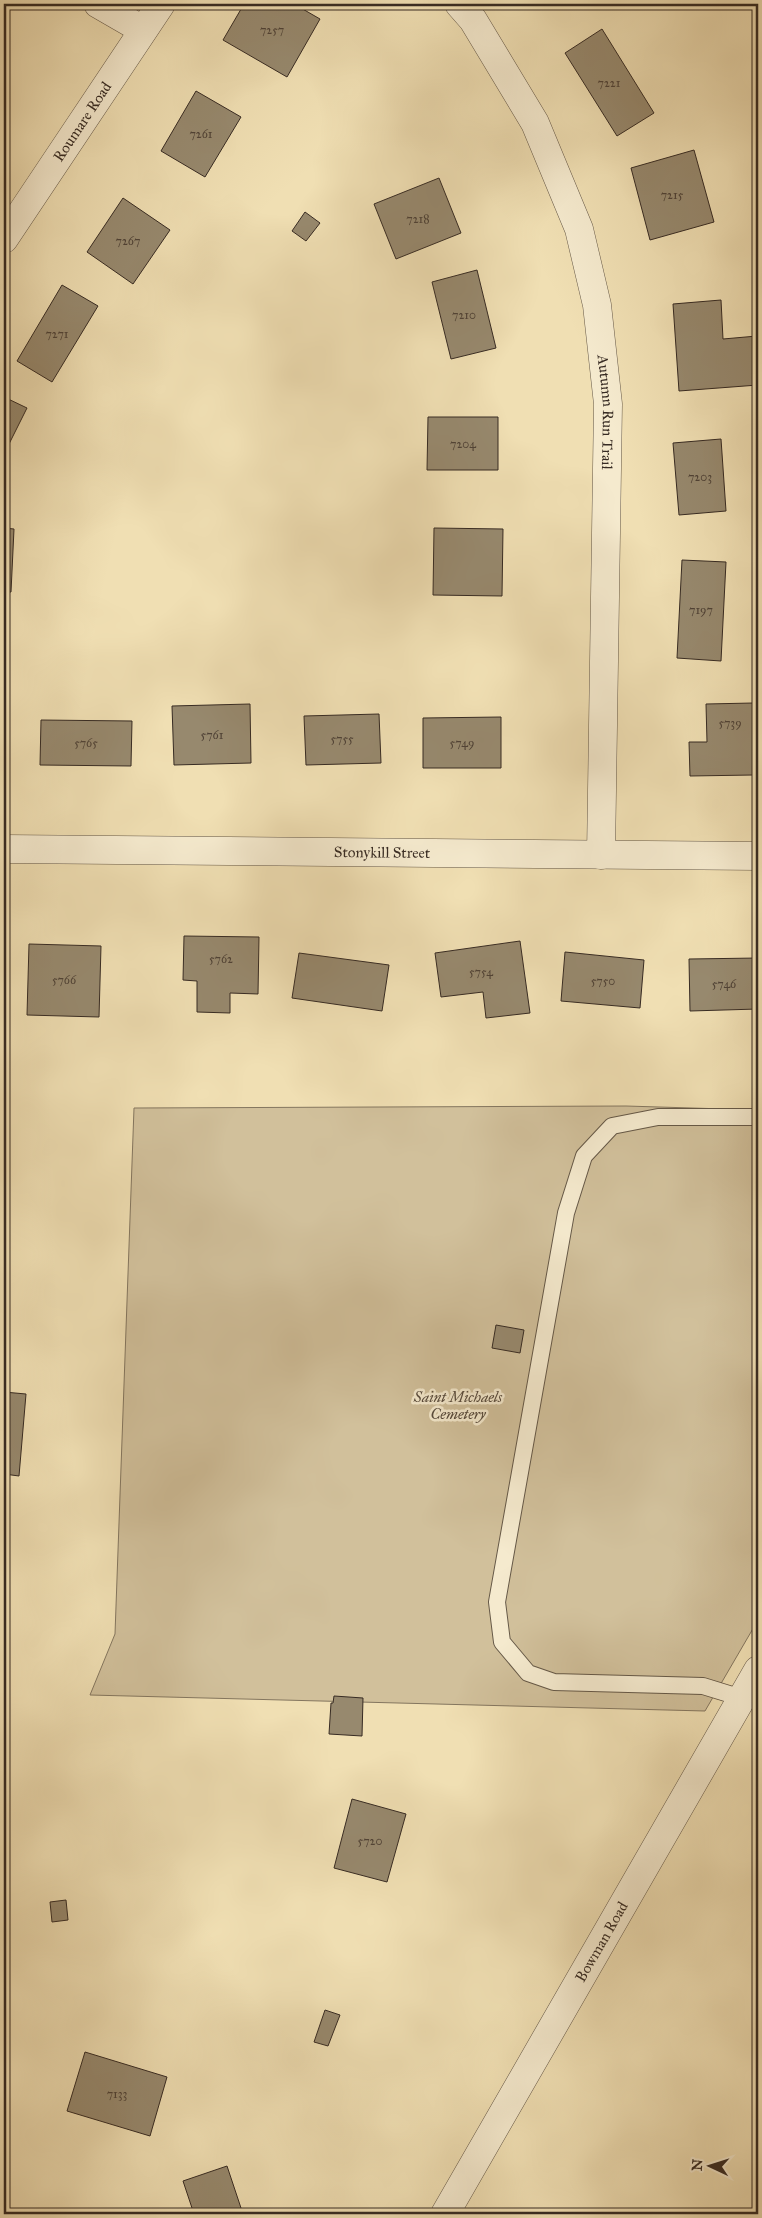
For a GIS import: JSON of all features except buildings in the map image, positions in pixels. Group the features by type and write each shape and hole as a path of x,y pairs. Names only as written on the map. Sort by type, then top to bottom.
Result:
{"street":[{"path":"98,4 143,30"},
{"name":"Roumare Road","path":"4,239 161,4"},
{"name":"Autumn Run Trail","path":"458,4 473,20 535,123 579,229 597,305 608,404 602,855"},
{"name":"Stonykill Street","path":"4,848 758,856"},
{"name":"Bowman Road","path":"445,2214 758,1670"}],"lane":[{"path":"742,1698 703,1686 554,1682 528,1673 502,1642 497,1602 566,1213 584,1156 612,1126 658,1117 758,1117"}],"green space":[{"name":"Saint Michaels Cemetery","path":"626,1106 758,1110 758,1620 705,1711 90,1695 115,1634 134,1108"}]}
